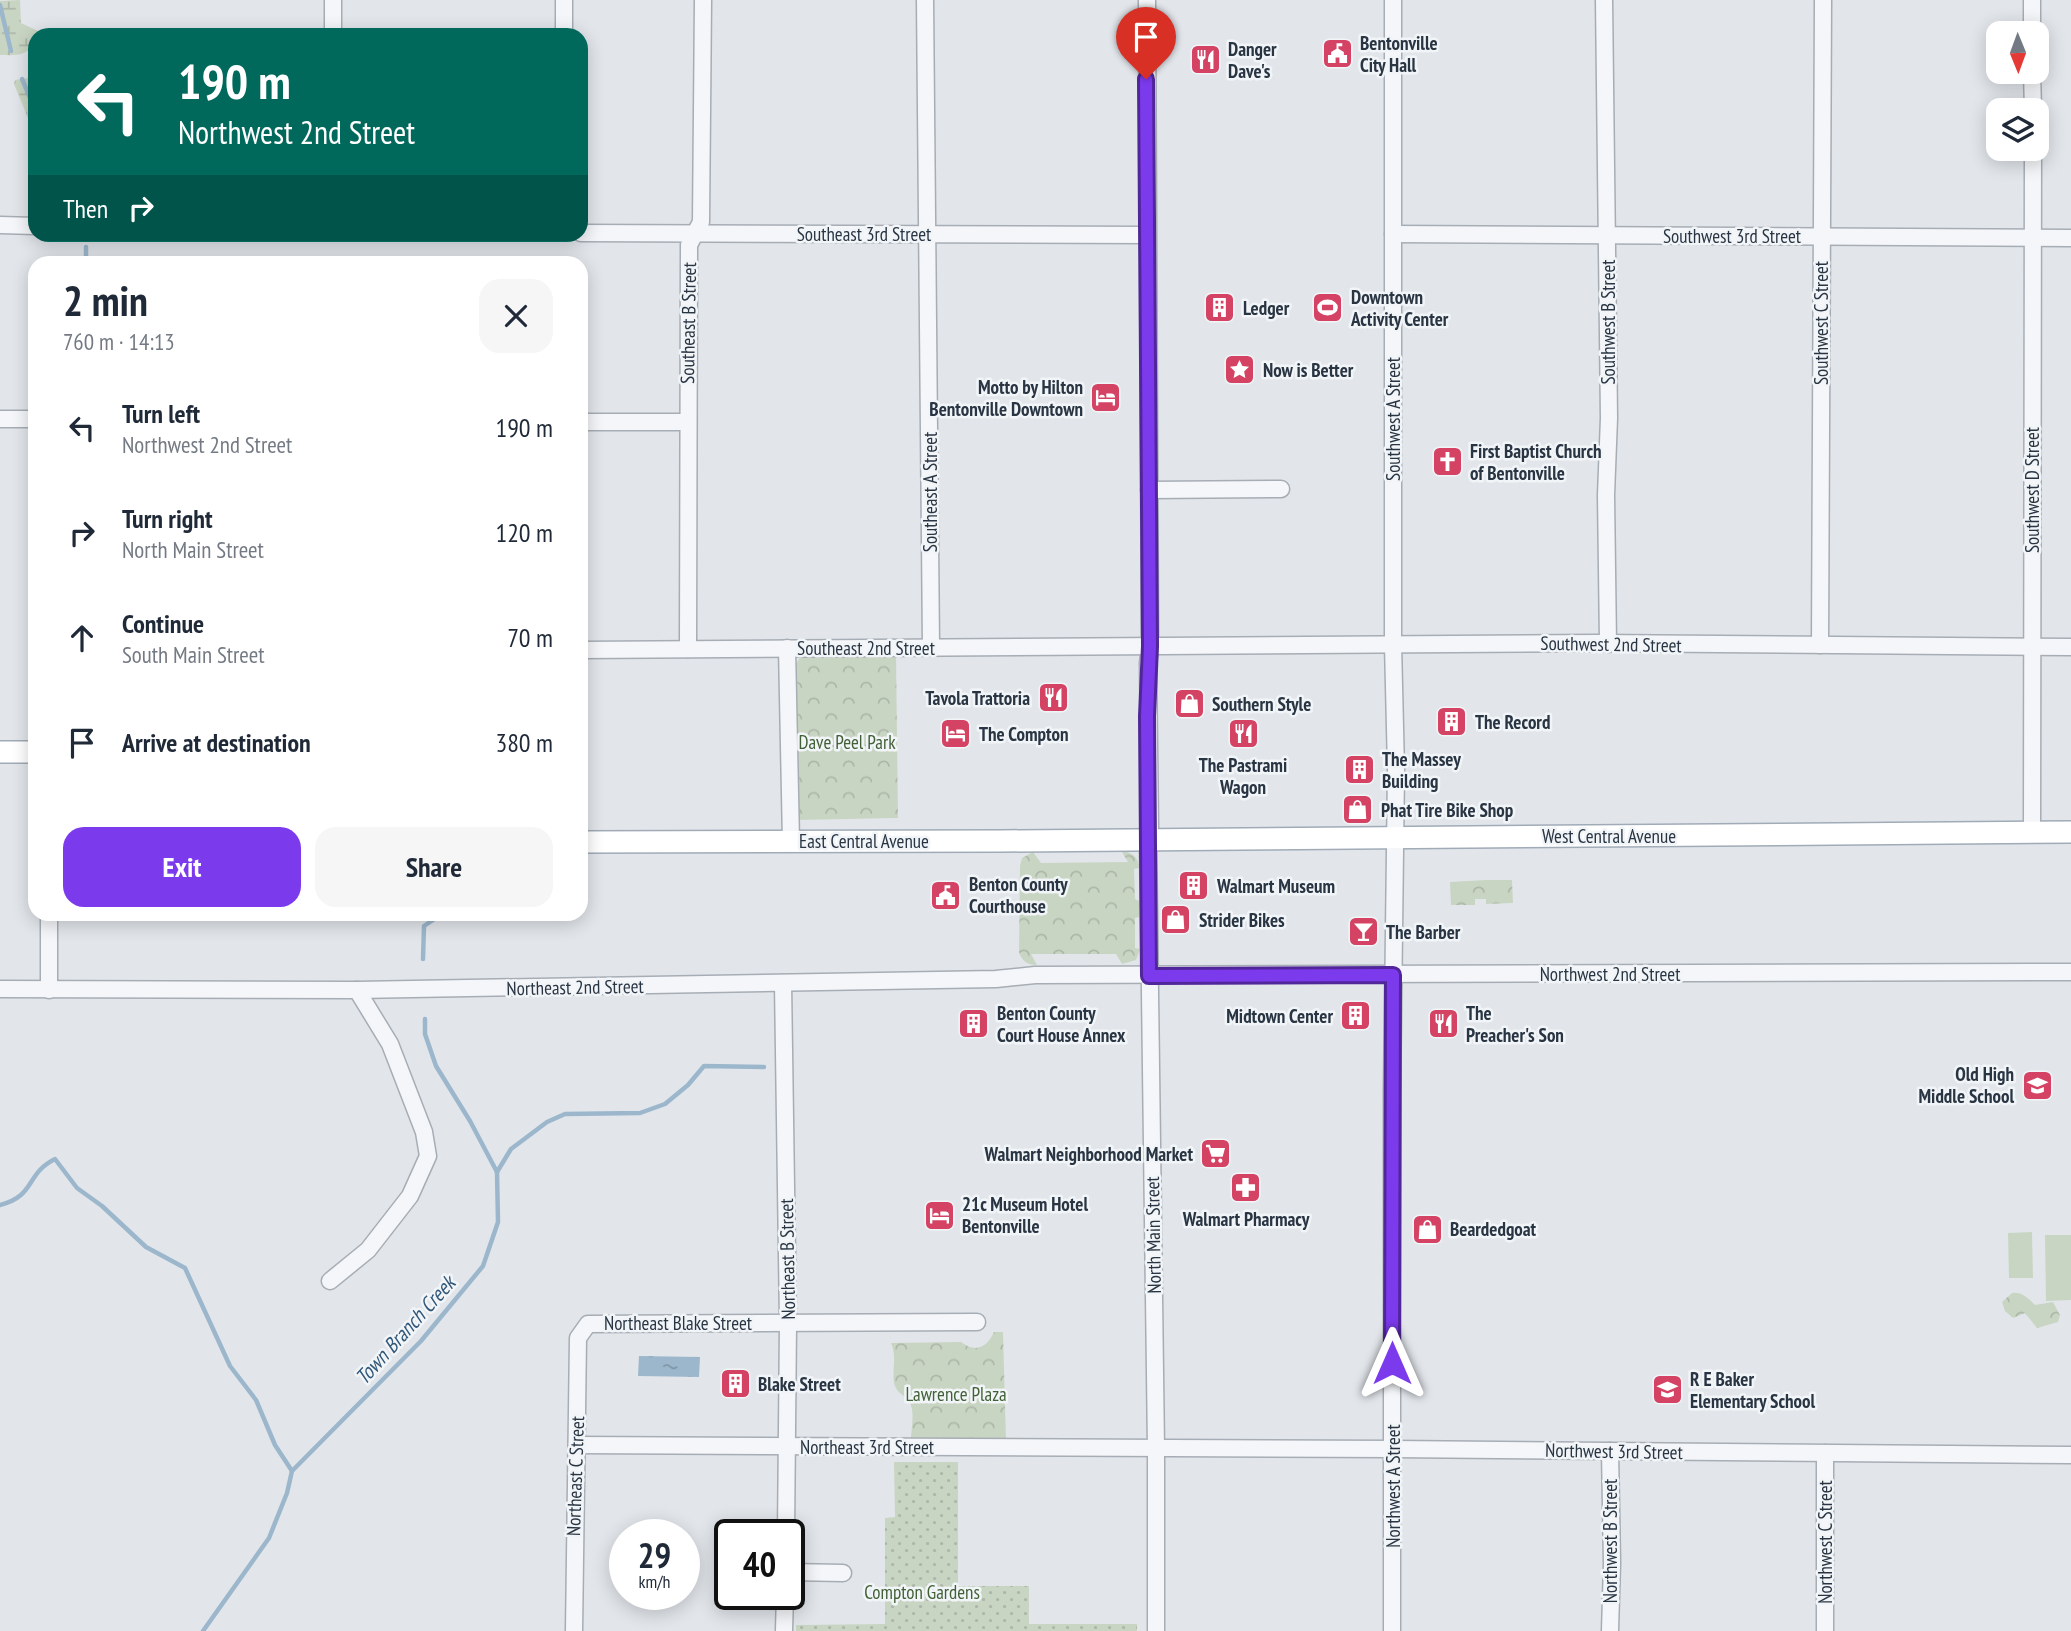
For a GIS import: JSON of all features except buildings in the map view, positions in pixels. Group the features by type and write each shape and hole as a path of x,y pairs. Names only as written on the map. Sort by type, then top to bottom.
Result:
{"main road":[{"path":"0,752 28,752"},
{"name":"West Central Avenue","path":"1148,840 2071,832"},
{"name":"East Central Avenue","path":"588,842 1148,840"}],"street":[{"path":"332,28 333,0"},
{"path":"564,0 564,28"},
{"name":"Southeast B Street","path":"688,649 689,243 701,222 703,0"},
{"name":"Southeast A Street","path":"925,0 931,647"},
{"name":"North Main Street","path":"1147,0 1150,646 1148,840 1156,1631"},
{"name":"Southwest A Street","path":"1392,0 1395,837"},
{"name":"Southwest B Street","path":"1604,0 1608,644"},
{"name":"Southwest C Street","path":"1821,645 1823,0"},
{"path":"2032,0 2032,21"},
{"name":"Southwest D Street","path":"2032,832 2033,161"},
{"path":"0,226 28,226"},
{"name":"Southeast 3rd Street","path":"588,233 1147,235"},
{"name":"Southwest 3rd Street","path":"1393,234 2071,238"},
{"path":"0,419 28,419"},
{"path":"588,422 687,422"},
{"path":"1149,490 1281,489"},
{"name":"Southwest 2nd Street","path":"1150,646 1608,644 2071,647"},
{"name":"Southeast 2nd Street","path":"588,650 1150,646"},
{"path":"787,648 790,842"},
{"name":"Northwest A Street","path":"1392,1631 1395,837"},
{"path":"49,921 49,990"},
{"name":"Northwest 2nd Street","path":"1149,976 2071,972"},
{"name":"Northeast 2nd Street","path":"0,989 357,990 996,979 1035,975 1149,976"},
{"name":"Northeast B Street","path":"783,983 788,1323 786,1519"},
{"path":"330,1281 368,1250 410,1196 428,1156 424,1132 390,1044 357,990"},
{"name":"Northeast Blake Street","path":"588,1324 977,1322"},
{"name":"Northeast C Street","path":"574,1631 578,1338 588,1324"},
{"name":"Northeast 3rd Street","path":"577,1445 1156,1449"},
{"name":"Northwest 3rd Street","path":"1156,1449 2071,1455"},
{"name":"Northwest B Street","path":"1610,1451 1610,1631"},
{"name":"Northwest C Street","path":"1825,1453 1825,1631"},
{"path":"805,1572 843,1573"},
{"path":"784,1631 785,1610"}],"green space":[{"path":"20,0 21,23 32,28 28,28 26,52 0,55 0,1"},
{"path":"28,78 28,118 14,84 15,80"},
{"name":"Dave Peel Park","path":"896,654 898,818 797,820 795,665 801,656"},
{"path":"1033,852 1041,863 1128,862 1122,852 1135,857 1139,865 1139,868 1134,869 1135,899 1139,901 1139,917 1135,918 1135,948 1140,949 1136,960 1122,964 1116,954 1031,954 1037,965 1023,960 1019,952 1022,858"},
{"path":"1512,880 1513,903 1486,904 1486,899 1475,899 1475,905 1451,905 1450,882"},
{"path":"2032,1232 2033,1278 2009,1278 2008,1233"},
{"path":"2045,1235 2071,1235 2071,1300 2046,1301"},
{"path":"2012,1293 2022,1294 2035,1305 2053,1302 2060,1315 2058,1322 2037,1328 2025,1313 2013,1318 2005,1311 2002,1302"},
{"name":"Lawrence Plaza","path":"994,1332 1003,1332 1006,1441 911,1440 912,1409 908,1400 895,1386 891,1343 961,1342 976,1348 988,1342"},
{"name":"Compton Gardens","path":"894,1462 958,1462 958,1586 1029,1586 1029,1624 1137,1624 1137,1631 796,1631 796,1625 885,1624 885,1518 895,1517"}],"water":[{"path":"639,1356 700,1357 699,1377 638,1376"}],"waterway":[{"name":"Town Branch Creek","path":"0,5 11,51"},
{"name":"Town Branch Creek","path":"22,79 28,93"},
{"name":"Town Branch Creek","path":"86,247 86,256"},
{"name":"Town Branch Creek","path":"423,959 424,926 432,921"},
{"name":"Town Branch Creek","path":"203,1631 269,1538 287,1493 292,1471 421,1341 483,1266 498,1222 497,1172 436,1066 425,1034 425,1019"},
{"path":"497,1172 511,1149 547,1122 565,1114 640,1113 665,1104 688,1085 704,1066 764,1067"},
{"path":"0,1205 20,1196 39,1171 55,1159 77,1188 102,1206 146,1247 185,1268 230,1366 256,1400 275,1445 292,1471"}],"place":[{"name":"Bentonville City Hall","path":"1337,54"},
{"name":"Danger Dave's","path":"1205,60"},
{"name":"Ledger","path":"1220,308"},
{"name":"Downtown Activity Center","path":"1328,308"},
{"name":"Now is Better","path":"1240,370"},
{"name":"Motto by Hilton Bentonville Downtown","path":"1106,398"},
{"name":"First Baptist Church of Bentonville","path":"1447,462"},
{"name":"Tavola Trattoria","path":"1053,698"},
{"name":"Southern Style","path":"1189,704"},
{"name":"The Record","path":"1452,722"},
{"name":"The Compton","path":"956,734"},
{"name":"The Pastrami Wagon","path":"1243,734"},
{"name":"The Massey Building","path":"1359,770"},
{"name":"Phat Tire Bike Shop","path":"1358,810"},
{"name":"Walmart Museum","path":"1194,886"},
{"name":"Benton County Courthouse","path":"946,895"},
{"name":"Strider Bikes","path":"1176,920"},
{"name":"The Barber","path":"1363,932"},
{"name":"Midtown Center","path":"1356,1016"},
{"name":"Benton County Court House Annex","path":"974,1024"},
{"name":"The Preacher's Son","path":"1443,1024"},
{"name":"Old High Middle School","path":"2037,1085"},
{"name":"Walmart Neighborhood Market","path":"1216,1154"},
{"name":"Walmart Pharmacy","path":"1246,1188"},
{"name":"21c Museum Hotel Bentonville","path":"939,1215"},
{"name":"Beardedgoat","path":"1427,1229"},
{"name":"Blake Street","path":"735,1384"},
{"name":"R E Baker Elementary School","path":"1667,1390"}],"route":[{"path":"1146,79 1150,646 1147,716 1150,822 1149,976 1393,975 1392,1363"}]}
